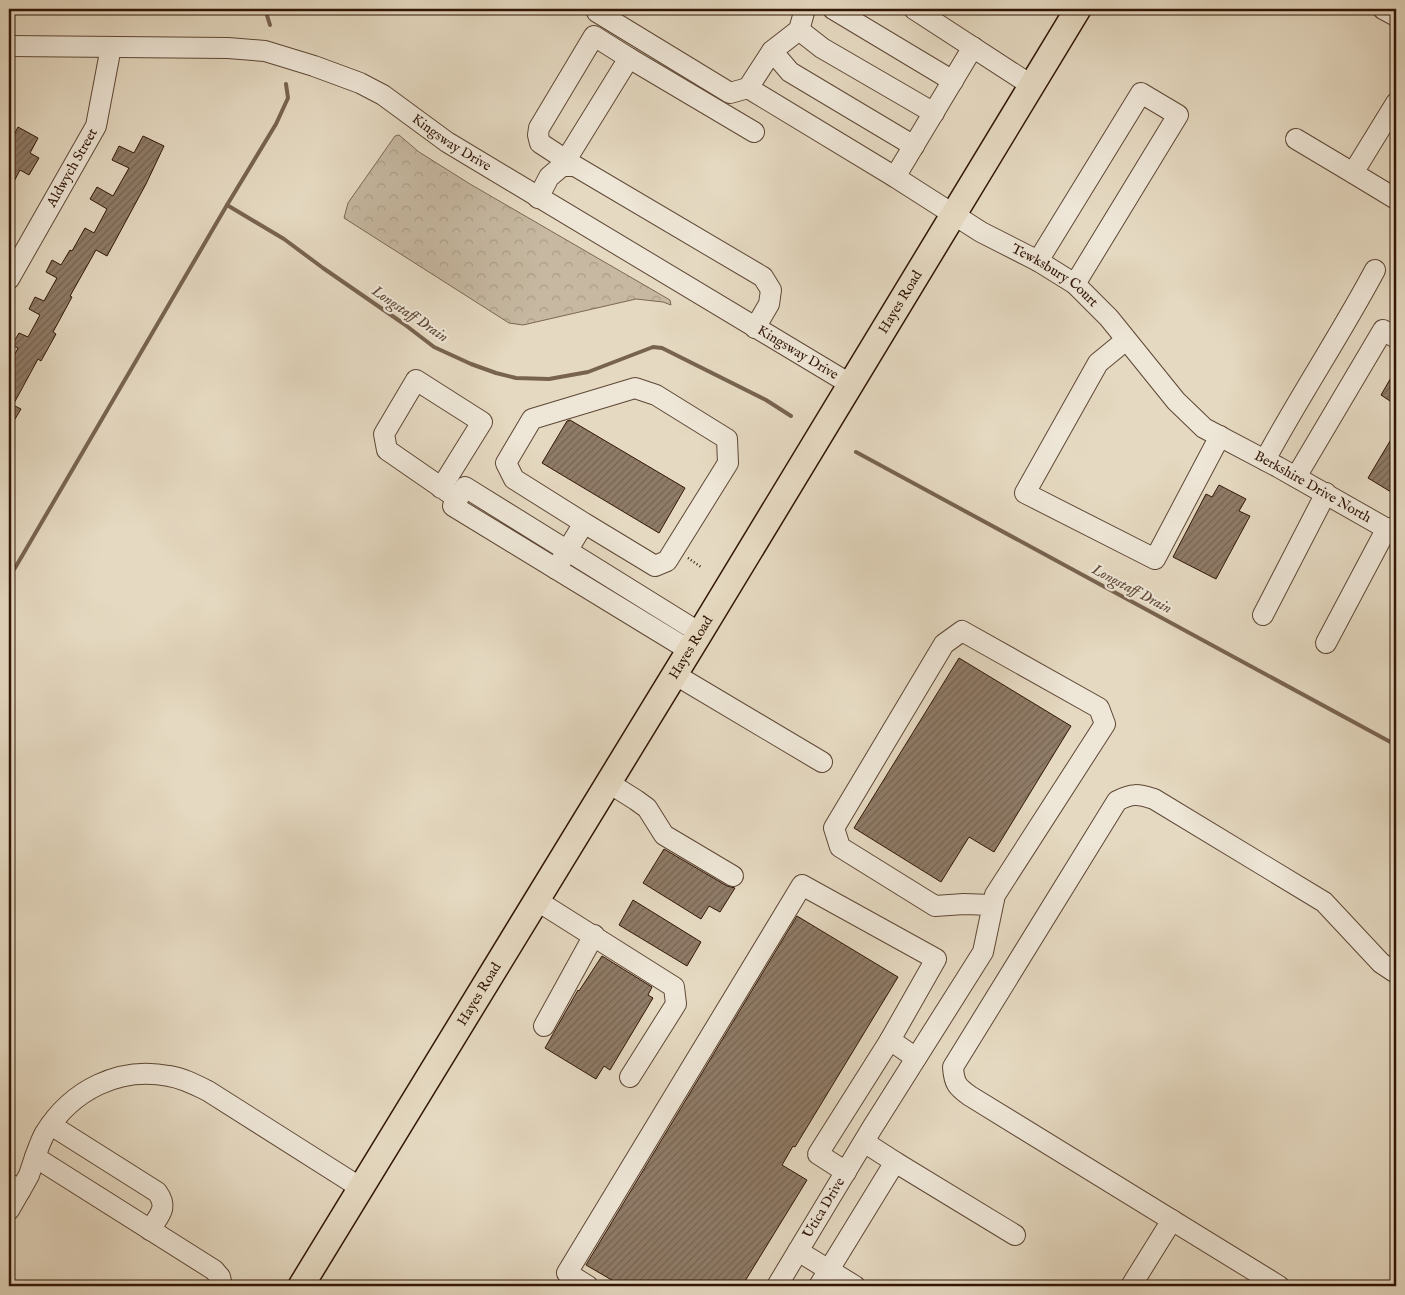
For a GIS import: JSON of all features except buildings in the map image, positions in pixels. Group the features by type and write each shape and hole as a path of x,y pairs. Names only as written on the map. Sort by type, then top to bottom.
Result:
{"main road":[{"name":"Hayes Road","path":"301,1286 1078,9"}],"street":[{"path":"599,9 597,12 730,93 748,88 772,51 799,30 805,9"},
{"path":"833,9 953,81"},
{"path":"914,9 1032,85"},
{"path":"1383,9 1396,16"},
{"path":"799,30 822,48 934,113"},
{"path":"754,132 594,36 539,128 538,135 540,143 564,163 575,166 763,276 771,290 769,304 755,328"},
{"name":"Kingsway Drive","path":"9,46 228,48 264,51 314,66 360,83 383,95 447,142 538,198 850,384"},
{"name":"Aldwych Street","path":"9,279 96,126 111,47"},
{"path":"895,177 973,47"},
{"path":"772,51 790,72 914,146"},
{"path":"538,198 549,177 564,163 629,58"},
{"name":"Tewksbury Court","path":"748,88 895,177 981,232 1038,261 1075,284 1109,318 1138,356"},
{"path":"1038,261 1141,94 1178,115 1075,284"},
{"path":"1353,173 1396,103"},
{"path":"1296,139 1396,199"},
{"path":"1265,460 1290,413 1350,317 1375,270"},
{"path":"1296,477 1384,330 1396,338"},
{"path":"1126,340 1098,363 1025,493 1154,559 1224,438"},
{"name":"Berkshire Drive North","path":"1138,356 1176,401 1204,428 1326,493 1391,531"},
{"path":"441,488 482,422 416,380 384,434 387,450 441,488 458,499"},
{"path":"635,388 656,395 727,439 728,463 667,561 655,566 584,523 514,479 506,464 532,419 635,388"},
{"path":"465,486 568,550 695,641 556,569 453,506 465,486"},
{"path":"1263,615 1326,493"},
{"path":"556,569 584,523"},
{"path":"1326,643 1391,531"},
{"name":"Utica Drive","path":"777,1286 868,1135 983,952 995,896 1106,724 1099,708 962,631 944,644 834,828 840,847 935,906 992,905"},
{"path":"674,674 822,762"},
{"path":"608,783 647,808 664,834 733,876"},
{"path":"1280,1286 970,1096 959,1088 954,1078 954,1067 1117,801 1128,795 1140,795 1154,799 1324,902 1381,964 1396,973"},
{"path":"588,1286 567,1273 802,884 936,959 890,1040 818,1154 846,1172"},
{"path":"536,900 594,935 674,988 676,1004 630,1077"},
{"path":"544,1026 594,935"},
{"path":"890,1040 916,1058"},
{"path":"9,1210 14,1188 29,1175 34,1157 45,1133 75,1098 88,1088 108,1080 129,1075 169,1076 190,1082 208,1091 361,1188"},
{"path":"51,1125 157,1192 162,1199 163,1207 150,1230"},
{"path":"868,1135 895,1162 1016,1235"},
{"path":"34,1157 214,1270 220,1277 222,1286"},
{"path":"824,1278 895,1162"},
{"path":"1131,1286 1172,1220"},
{"path":"798,1251 824,1278 855,1286"}],"green space":[{"path":"399,135 419,152 470,184 670,300 671,305 663,302 636,299 523,325 509,323 344,218 348,203 395,136"}],"waterway":[{"path":"265,9 270,25"},
{"path":"9,574 15,568 276,124 288,98 286,84"},
{"name":"Longstaff Drain","path":"227,205 284,239 434,347 471,364 516,378 549,379 588,372 653,347 662,348 766,400 791,416"},
{"name":"Longstaff Drain","path":"856,452 1396,745"}]}
